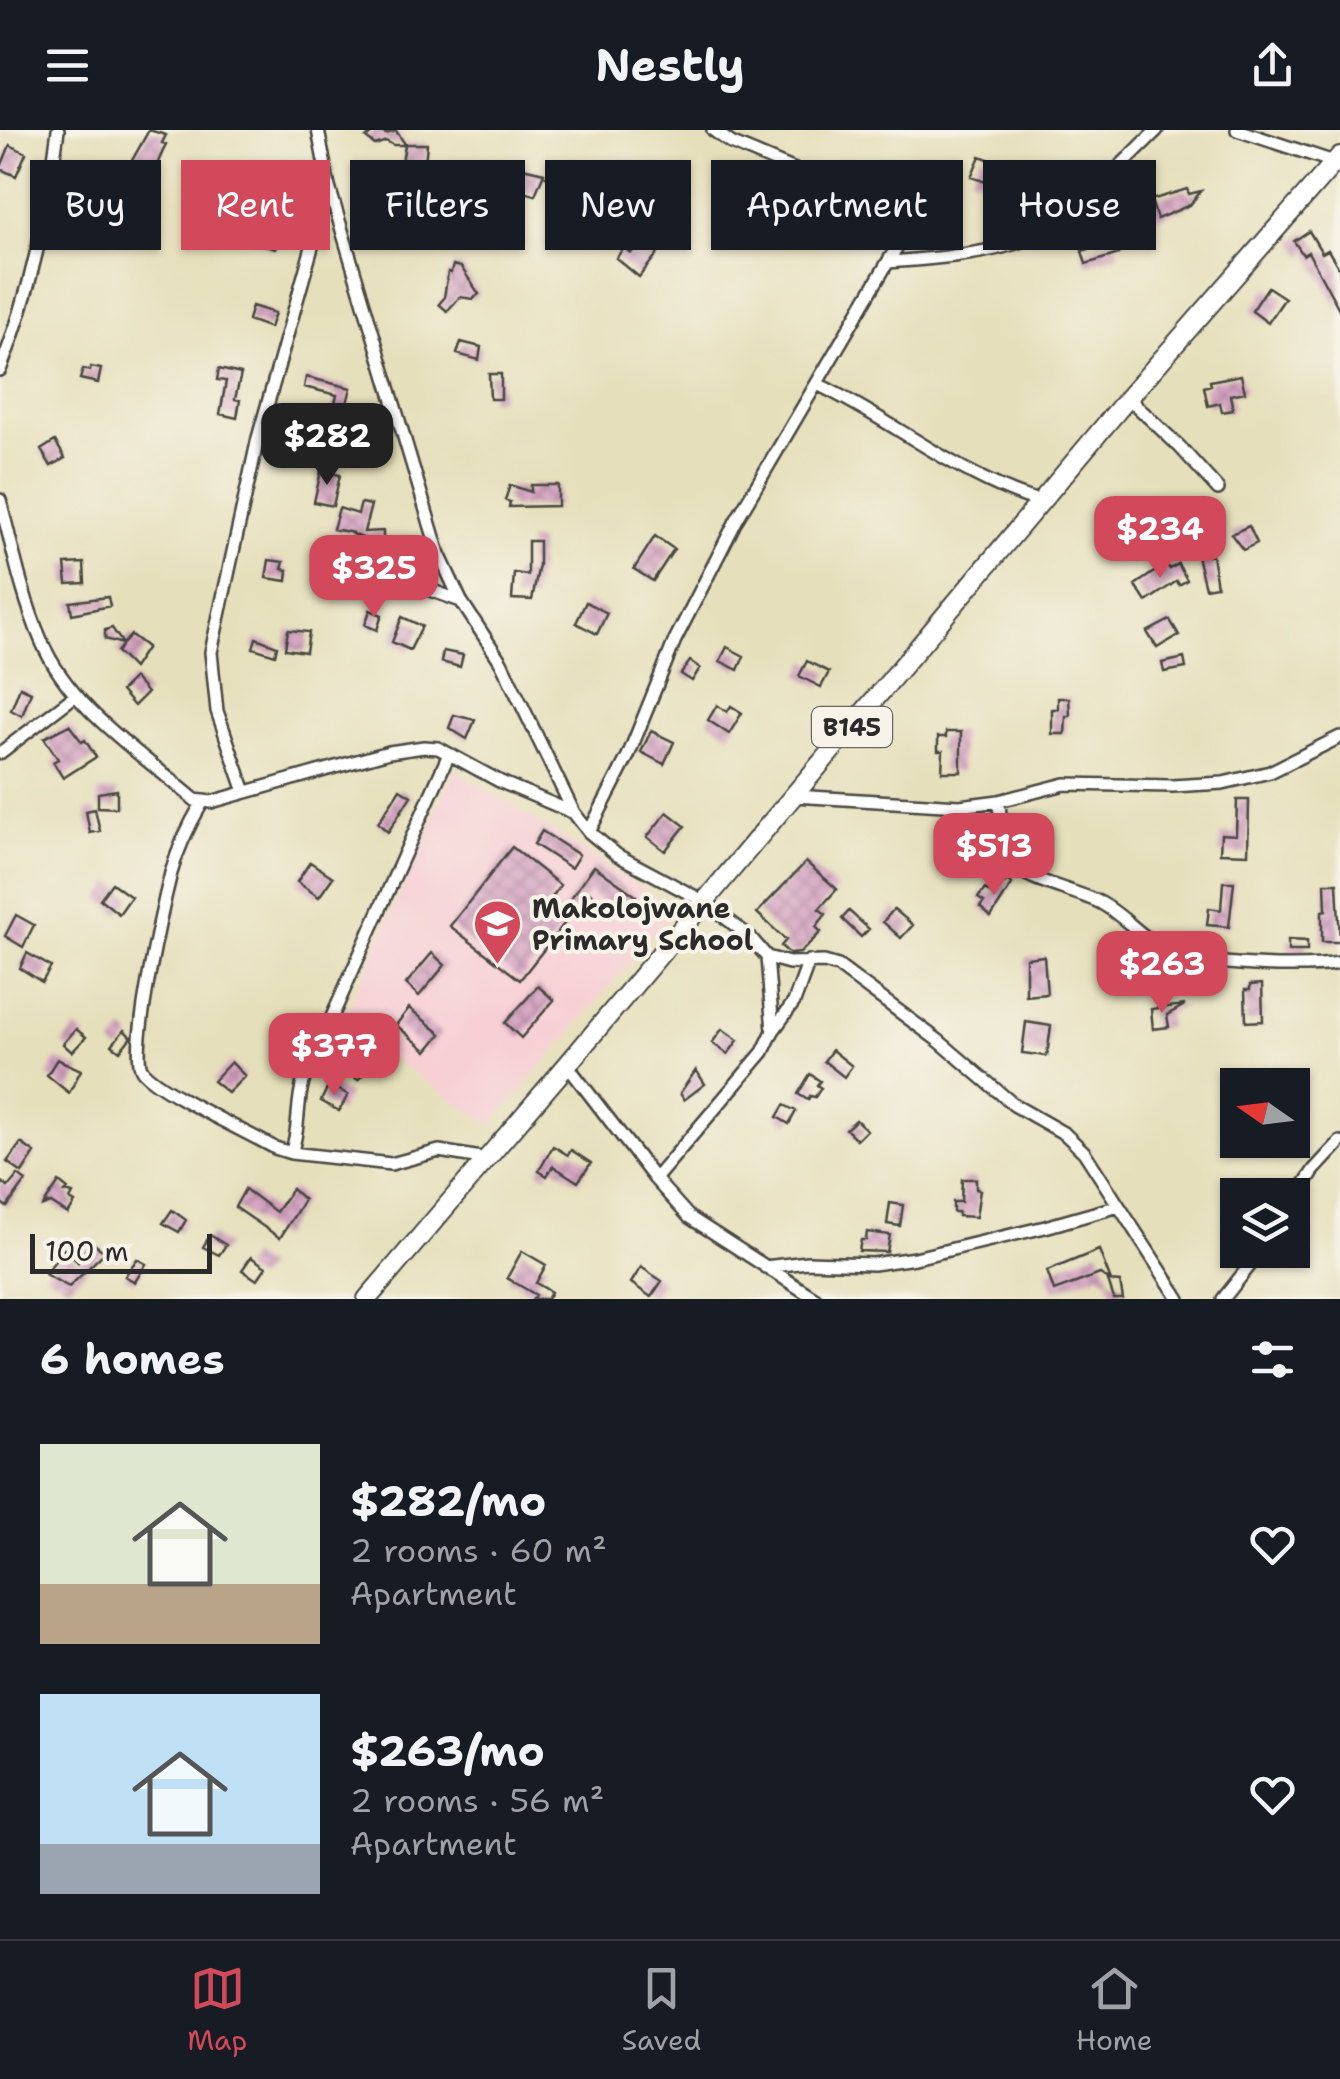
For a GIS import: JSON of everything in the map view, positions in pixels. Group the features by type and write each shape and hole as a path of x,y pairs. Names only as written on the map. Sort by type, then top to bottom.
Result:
{"main road":[{"name":"B145","path":"376,1294 1128,398 1337,159"}],"street":[{"path":"1,364 30,282 58,130"},
{"path":"318,130 323,160"},
{"path":"590,832 628,756 675,640 737,518 902,238 903,227 890,210 730,143 713,130"},
{"path":"890,262 966,254 1040,233 1102,184 1158,130"},
{"path":"1236,130 1337,159"},
{"path":"330,194 425,514 460,601 490,642 574,812 617,855 704,902 750,937 767,957 790,963 838,966 939,1041 1014,1105 1065,1134 1084,1152 1179,1299"},
{"path":"244,792 217,710 211,652 258,438 310,250"},
{"path":"817,384 967,472 1042,502"},
{"path":"1128,398 1218,489"},
{"path":"0,500 5,539 41,642 76,695 202,803"},
{"path":"376,570 460,601"},
{"path":"0,753 76,695"},
{"path":"794,796 960,806 1084,782 1172,786 1248,779 1340,737"},
{"path":"487,1159 439,1151 391,1164 291,1153 275,1148 143,1072 139,1065 146,997 172,872 202,803 389,752 438,748 501,782 574,812"},
{"path":"291,1153 303,1082 449,754"},
{"path":"1000,801 1008,861 1046,882 1101,904 1169,952 1198,959 1270,964 1340,963"},
{"path":"767,957 772,1031"},
{"path":"655,1179 754,1066 772,1031 794,1002 809,962"},
{"path":"568,1066 689,1217 816,1299"},
{"path":"1309,1178 1340,1142"},
{"path":"765,1267 807,1262 873,1264 915,1258 1119,1206"},
{"path":"1223,1299 1248,1268"}],"shaded area":[{"name":"Makolojwane Primary School","path":"454,769 675,909 491,1125 342,1024"}],"building":[{"path":"149,130 166,135 159,160 132,160"},
{"path":"375,130 386,134 396,131 405,144 427,144 425,160 402,160 405,145 386,141 375,145 366,138"},
{"path":"10,145 26,153 16,176 0,169"},
{"path":"980,156 991,160 983,160 983,181 971,177"},
{"path":"525,169 544,173 535,195 525,192"},
{"path":"1187,189 1189,194 1201,191 1190,205 1157,219 1156,198"},
{"path":"1309,231 1322,253 1328,250 1340,270 1340,311 1308,252 1303,255 1294,241"},
{"path":"622,250 660,250 639,277 616,258"},
{"path":"1118,250 1119,254 1086,264 1082,251"},
{"path":"453,265 461,267 479,294 473,299 460,297 447,311 439,304"},
{"path":"1268,287 1285,298 1268,323 1252,311"},
{"path":"252,306 275,313 270,328 248,320"},
{"path":"461,342 481,347 479,360 457,354"},
{"path":"91,367 101,369 98,383 80,379 83,369 90,371"},
{"path":"219,369 241,374 235,399 240,400 237,418 220,414 226,381 217,380"},
{"path":"489,374 501,374 501,399 490,399"},
{"path":"1241,375 1245,392 1230,395 1233,410 1222,412 1220,403 1208,406 1204,387 1211,385 1210,381"},
{"path":"306,377 351,388 341,427 348,429 344,446 325,442 337,395 304,387"},
{"path":"304,431 325,434 323,444 302,440"},
{"path":"55,441 65,458 51,466 41,450"},
{"path":"321,471 340,475 333,506 314,502"},
{"path":"510,485 531,492 531,485 558,485 558,506 509,507 510,502 505,500"},
{"path":"361,503 371,505 364,532 383,531 383,543 333,529 339,508 358,514"},
{"path":"1249,526 1257,543 1243,550 1231,534"},
{"path":"655,536 674,549 653,581 634,569"},
{"path":"528,541 539,541 532,600 512,599 514,573 528,575"},
{"path":"1207,549 1208,556 1212,555 1217,586 1205,588 1196,552"},
{"path":"269,560 284,562 282,569 288,570 287,581 266,578"},
{"path":"84,563 85,583 67,584 65,564"},
{"path":"1166,564 1170,569 1178,564 1187,580 1179,585 1177,581 1146,602 1135,585"},
{"path":"108,597 110,606 72,614 70,602"},
{"path":"586,602 607,613 597,634 576,623"},
{"path":"370,610 382,615 377,630 365,625"},
{"path":"402,617 422,626 410,650 392,642"},
{"path":"1170,620 1179,635 1157,648 1147,632"},
{"path":"112,628 123,644 105,639 105,630"},
{"path":"288,630 309,632 306,652 285,649"},
{"path":"131,635 147,647 133,668 117,652"},
{"path":"256,638 277,646 275,655 253,648"},
{"path":"727,647 744,656 738,670 720,661"},
{"path":"443,651 463,655 460,667 441,662"},
{"path":"1184,658 1186,668 1164,672 1162,663"},
{"path":"690,661 700,668 692,681 681,674"},
{"path":"807,661 829,672 821,687 799,676"},
{"path":"134,678 147,693 134,706 121,691"},
{"path":"20,687 31,692 22,716 11,710"},
{"path":"1058,698 1069,698 1065,734 1052,734 1052,709 1058,709"},
{"path":"717,705 727,712 731,706 742,713 729,734 708,720"},
{"path":"454,715 475,720 467,739 449,728"},
{"path":"69,725 96,757 63,778 53,762 58,759 44,738"},
{"path":"651,731 674,742 664,764 641,752"},
{"path":"946,732 961,732 961,772 942,772 943,751 938,751 938,737 946,737"},
{"path":"400,789 411,796 388,832 378,823"},
{"path":"117,790 117,808 98,807 98,793"},
{"path":"1237,800 1249,800 1248,854 1220,853 1221,834 1236,835"},
{"path":"95,809 100,831 90,833 86,811"},
{"path":"667,812 685,826 665,851 647,837"},
{"path":"542,831 579,855 571,868 534,844"},
{"path":"512,847 560,885 543,912 555,920 594,866 636,896 622,916 589,892 520,980 450,926"},
{"path":"310,862 333,877 319,897 297,882"},
{"path":"806,862 837,889 819,909 826,914 816,927 821,932 800,953 790,954 781,946 786,940 757,913"},
{"path":"1007,880 1012,884 991,917 980,907 984,902 978,898 985,889 992,894"},
{"path":"1223,882 1234,882 1229,927 1207,925 1209,908 1221,910"},
{"path":"112,883 131,897 119,914 100,899"},
{"path":"1325,883 1337,883 1340,942 1322,942"},
{"path":"894,909 913,925 901,938 883,922"},
{"path":"849,911 869,929 861,937 842,919"},
{"path":"16,915 34,925 23,947 5,936"},
{"path":"1288,940 1307,941 1307,951 1288,951"},
{"path":"27,953 51,967 42,982 20,968"},
{"path":"432,953 445,965 419,996 406,984"},
{"path":"1044,956 1047,994 1026,996 1026,958"},
{"path":"1262,984 1263,1021 1246,1022 1245,990 1250,990 1250,985"},
{"path":"538,986 554,1000 521,1038 505,1023"},
{"path":"1185,1005 1167,1015 1169,1027 1153,1029 1151,1009"},
{"path":"409,1008 441,1034 427,1051 396,1025"},
{"path":"1026,1022 1051,1026 1047,1056 1022,1053"},
{"path":"76,1029 86,1037 72,1052 63,1044"},
{"path":"722,1029 738,1040 728,1054 712,1043"},
{"path":"124,1030 131,1037 120,1051 112,1045"},
{"path":"832,1050 852,1066 844,1077 824,1061"},
{"path":"355,1054 371,1065 358,1080 340,1066"},
{"path":"57,1059 81,1070 69,1093 47,1075"},
{"path":"231,1062 245,1076 228,1093 213,1081"},
{"path":"696,1070 705,1084 684,1100 680,1093"},
{"path":"810,1074 820,1081 817,1085 821,1088 808,1100 798,1094"},
{"path":"329,1084 348,1095 339,1111 321,1101"},
{"path":"784,1105 796,1111 789,1124 777,1117"},
{"path":"856,1120 867,1130 857,1140 846,1129"},
{"path":"21,1143 35,1153 22,1173 7,1162"},
{"path":"553,1146 568,1155 571,1150 591,1163 578,1182 553,1166 547,1176 539,1171"},
{"path":"18,1175 26,1181 7,1207 0,1202 0,1181 8,1187"},
{"path":"962,1179 976,1179 976,1189 980,1190 976,1217 953,1212 953,1202 961,1202"},
{"path":"59,1182 68,1189 65,1192 73,1194 70,1200 75,1203 68,1214 51,1203 43,1206"},
{"path":"245,1189 276,1212 292,1189 304,1200 280,1238 235,1207"},
{"path":"890,1203 903,1205 900,1226 887,1224"},
{"path":"172,1210 186,1220 179,1232 163,1223"},
{"path":"867,1232 890,1235 887,1252 859,1251"},
{"path":"210,1235 226,1245 219,1255 203,1247"},
{"path":"91,1242 105,1252 69,1287 45,1274 64,1249 78,1262"},
{"path":"1099,1250 1111,1281 1100,1274 1054,1291 1047,1271"},
{"path":"522,1251 546,1265 536,1283 551,1292 547,1299 533,1299 536,1295 507,1278"},
{"path":"251,1257 266,1267 257,1280 242,1270"},
{"path":"137,1259 146,1264 135,1282 125,1276"},
{"path":"641,1267 662,1281 651,1297 631,1283"},
{"path":"1108,1281 1120,1282 1123,1299 1114,1299"}],"place":[{"name":"Makolojwane Primary School","path":"497,966"}]}
